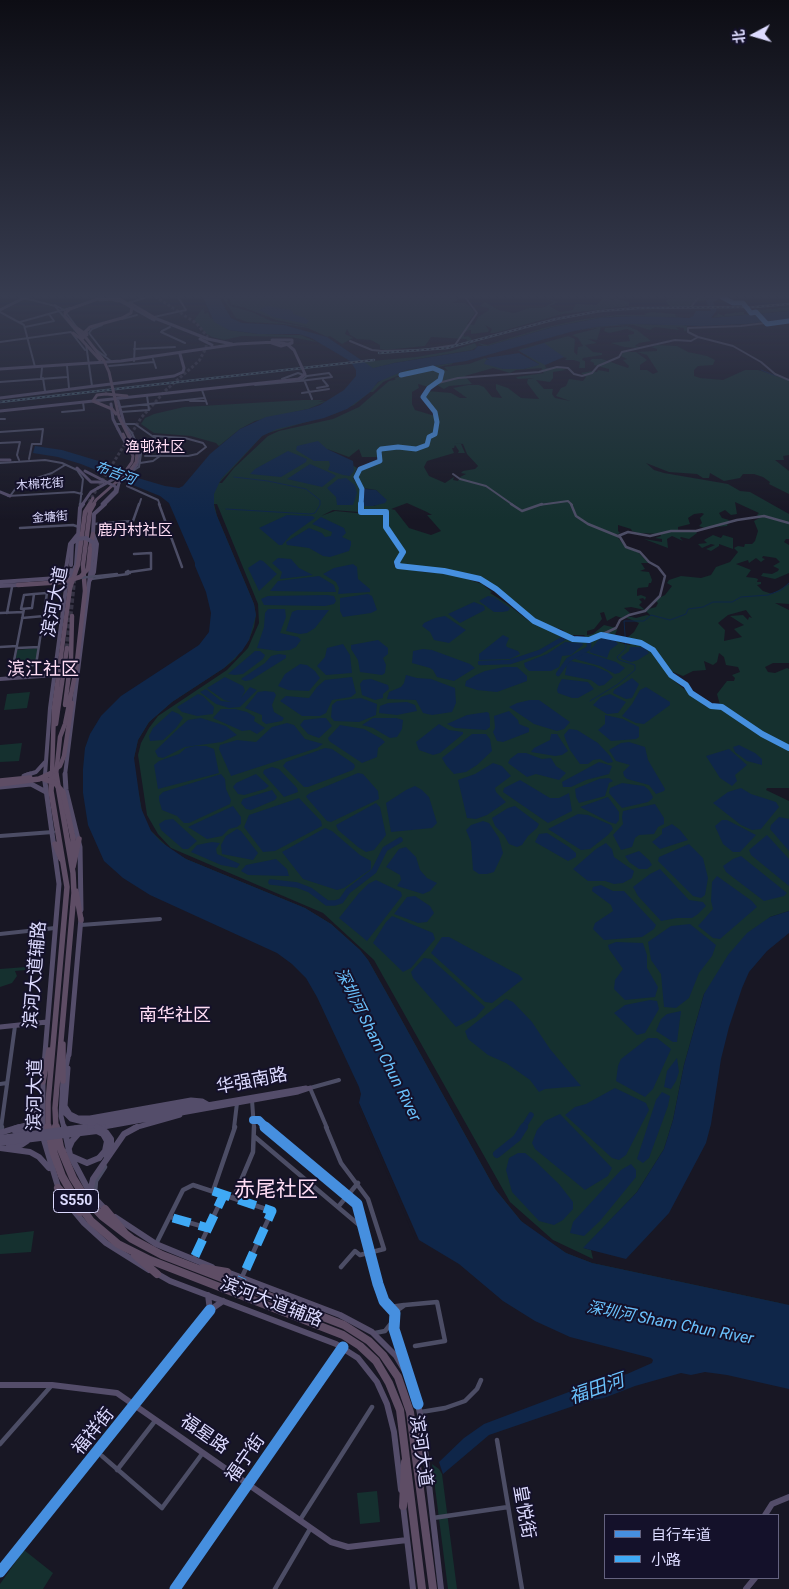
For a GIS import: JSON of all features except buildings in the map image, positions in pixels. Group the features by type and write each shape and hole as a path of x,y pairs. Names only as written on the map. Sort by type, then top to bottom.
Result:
{"highway":[{"path":"107,371 114,416"},
{"path":"108,371 119,416 137,453 136,462 129,471"},
{"path":"127,396 106,394 97,396 93,401 112,409 131,449 133,458"},
{"name":"S550","path":"115,482 129,471 133,458"},
{"name":"S550","path":"115,482 118,476 129,471"},
{"name":"滨河大道","path":"115,482 92,506 83,569 85,591 76,670 65,724 60,737 56,782 71,875 73,907 55,1108 56,1128 60,1147 73,1178 86,1199 107,1220 132,1239 151,1250 344,1326 368,1341 390,1364 403,1388 410,1412 433,1589"},
{"name":"滨河大道","path":"115,482 95,497 86,508 78,565 70,588 57,672 51,791 71,875 66,896 48,1102 50,1140 62,1176 76,1202 91,1221 129,1250 174,1270 334,1331 356,1343 376,1361 389,1383 400,1410 422,1589"},
{"path":"90,547 87,532 94,516"},
{"path":"18,585 64,582 76,579 87,571 93,534"},
{"path":"60,737 71,658 72,616"},
{"path":"60,638 64,629"},
{"path":"53,744 67,648"},
{"path":"57,660 57,672"},
{"path":"0,783 39,779 49,775 60,766 64,756 76,670"},
{"path":"0,783 39,778 58,785 64,795 76,839 71,875"},
{"path":"55,844 71,875 81,923"},
{"path":"61,1028 64,1054 63,1081"},
{"path":"43,1082 54,1030"},
{"path":"58,1188 91,1221"},
{"path":"108,1211 132,1239"},
{"path":"129,1250 157,1274"},
{"path":"191,1266 227,1272"},
{"path":"418,1463 423,1428"},
{"path":"403,1506 405,1444"}],"main road":[{"path":"0,397 171,376 179,371"},
{"path":"0,397 174,376 182,371"},
{"path":"122,398 282,381 301,378 305,373 304,371"},
{"path":"0,411 118,404 127,396 266,381"},
{"path":"112,411 116,412 122,398"},
{"path":"118,404 122,398"},
{"path":"104,400 108,402 114,416"},
{"path":"104,400 111,404 115,402 118,404"},
{"path":"0,411 104,400 118,404"},
{"path":"111,404 118,429 133,458"},
{"path":"118,404 124,423 138,451 139,464 129,471"},
{"path":"1,462 10,460"},
{"path":"77,468 116,487 115,491 102,504 94,516"},
{"path":"77,468 92,482 115,482"},
{"path":"94,516 118,491 115,482"},
{"path":"57,660 66,588 76,565 80,508 91,492 115,482"},
{"path":"0,492 9,496"},
{"name":"滨河大道辅路","path":"63,1103 81,923 76,839 66,790 65,772 97,544 93,534 94,516"},
{"path":"61,577 67,571 70,544 79,533"},
{"path":"69,581 72,543 78,539 86,538 94,543 91,576"},
{"path":"0,585 61,577 71,570"},
{"path":"0,585 60,580 64,582 66,588"},
{"path":"0,585 18,585"},
{"path":"0,679 57,672"},
{"name":"滨河大道辅路","path":"57,672 47,757 46,792 55,844 59,884 42,1094 43,1135 58,1188 74,1213 106,1244 139,1265 208,1295 343,1347 354,1354 368,1369 382,1390 394,1432 413,1589"},
{"path":"0,783 39,770 47,757"},
{"path":"24,776 31,779 30,782 24,785"},
{"path":"0,783 35,785 46,792"},
{"path":"0,1027 47,1022"},
{"name":"滨河大道辅路","path":"69,1053 63,1081 62,1125 69,1152 82,1179 96,1200 108,1211 156,1244 340,1315 372,1332 387,1346 402,1367 409,1378 418,1404 423,1428 441,1589"},
{"name":"华强南路","path":"2,1134 81,1127 297,1088 310,1088"},
{"name":"华强南路","path":"69,1152 73,1139 83,1131 310,1088"},
{"path":"2,1134 29,1123 37,1111 42,1094"},
{"path":"63,1103 63,1112 69,1118 84,1122 188,1104 209,1105"},
{"path":"96,1200 91,1183 104,1161 124,1134 141,1126 169,1120 188,1112"},
{"path":"81,1127 97,1127 106,1132 111,1142 104,1161"},
{"path":"0,1148 21,1145 28,1138 27,1133 24,1131 2,1134"},
{"path":"0,1142 97,1131 103,1134 106,1141 104,1161"},
{"path":"0,1148 30,1152 39,1157 52,1172"},
{"path":"69,1152 83,1163 104,1161"},
{"path":"208,1295 210,1310 223,1301"},
{"name":"福星路","path":"0,1385 52,1384 112,1391 331,1542 343,1546 407,1540"},
{"path":"766,1514 772,1504 789,1497"},
{"path":"746,1589 754,1579"}],"street":[{"path":"42,371 45,391"},
{"path":"67,371 69,388"},
{"path":"89,371 93,385"},
{"path":"402,375 425,371"},
{"path":"438,383 443,374 440,371"},
{"path":"453,474 460,479 486,486 522,512 544,503 568,501 572,505 576,516 588,524 618,536 626,547 639,552 648,562 658,567 665,575 661,595 646,611 620,620 616,628 594,639 577,640 539,624 496,589 479,579 444,571 399,567 397,562 403,552 386,527 386,512 362,512 362,489 356,477 360,468 380,461 379,451 381,449 398,447 415,449 427,445 429,437 435,434 437,422 435,412 423,396 429,388 452,379 542,371"},
{"path":"571,371 582,376 594,371"},
{"path":"772,371 789,380"},
{"path":"266,381 286,379 298,373 307,376 329,373 332,377 305,382 294,381"},
{"path":"242,386 303,380 307,376"},
{"path":"0,382 67,377"},
{"path":"317,388 328,386 325,380 321,380"},
{"path":"305,382 312,399"},
{"path":"176,400 177,402 207,402 202,390"},
{"path":"302,393 329,390"},
{"path":"118,404 149,410 147,396"},
{"path":"118,404 148,404 204,398"},
{"path":"62,412 84,410 83,402"},
{"path":"0,419 5,419"},
{"path":"116,424 136,424 154,436 186,438 200,442 206,447 197,454 188,456 171,458 145,456"},
{"path":"0,432 44,429 41,444 32,444 29,459"},
{"path":"154,436 160,456"},
{"path":"0,443 20,442 17,455 19,460"},
{"path":"139,464 160,456"},
{"path":"10,460 29,459 66,462 77,468"},
{"path":"1,462 40,460 66,464 80,472 83,479 80,508"},
{"path":"9,496 18,484 52,473 66,464"},
{"path":"127,486 158,500 182,567"},
{"name":"木棉花街","path":"74,492 83,488"},
{"name":"木棉花街","path":"9,496 74,492 82,494"},
{"path":"94,524 133,522 141,499"},
{"path":"618,536 628,532 650,536 672,531 696,531 737,520 764,516 789,523"},
{"name":"金塘街","path":"20,528 71,525 79,527"},
{"path":"76,579 151,569 152,553 134,554"},
{"path":"91,576 117,577 128,573"},
{"path":"0,585 12,587 58,584 66,588"},
{"path":"7,613 12,587"},
{"path":"47,593 36,665 13,666 22,618 23,610 21,609 24,595 34,594 47,593"},
{"path":"0,613 32,608 34,594"},
{"path":"22,618 44,616"},
{"path":"601,635 620,640 642,642 653,650 670,675 686,685 691,693 711,706 722,707 762,734 789,748"},
{"path":"0,648 39,647"},
{"path":"0,836 53,832"},
{"path":"81,923 160,918"},
{"path":"0,934 56,928"},
{"path":"2,1134 15,1026"},
{"path":"339,1080 310,1088 341,1163 358,1183 368,1199 384,1249 360,1255 354,1251 342,1267"},
{"path":"0,1084 7,1083"},
{"path":"234,1197 251,1159 255,1137 252,1100"},
{"path":"213,1190 236,1126 237,1103"},
{"path":"254,1120 259,1120 357,1204 378,1284 384,1301 394,1310 396,1334 418,1404"},
{"path":"255,1137 365,1230"},
{"path":"104,1161 96,1181 95,1190 98,1198 108,1211"},
{"path":"338,1207 346,1195 358,1183"},
{"path":"156,1244 183,1190 192,1185 213,1190 272,1211 242,1278"},
{"path":"195,1256 224,1194"},
{"path":"173,1218 208,1228"},
{"path":"389,1307 437,1302 445,1341 415,1346"},
{"path":"372,1332 378,1333 385,1330 395,1318 398,1310 405,1305"},
{"name":"福祥街","path":"0,1572 135,1406 210,1310"},
{"path":"385,1330 396,1334"},
{"name":"福宁街","path":"175,1589 343,1347"},
{"path":"420,1412 445,1408 464,1401 477,1389 481,1380"},
{"path":"0,1444 52,1384"},
{"path":"300,1521 372,1407"},
{"path":"118,1470 156,1420"},
{"name":"皇悦街","path":"497,1440 522,1589"},
{"path":"102,1456 162,1508 203,1453"},
{"path":"432,1518 508,1507"},
{"path":"275,1589 311,1528"}],"green space":[{"path":"403,371 411,371 383,382 373,392 370,392 354,405 334,414 262,436 219,483 222,483 234,468 268,436 279,431 333,419 359,407 389,381 396,379 394,378 407,377 409,374 423,371 482,371 465,376 472,384 449,386 444,389 437,385 429,387 418,384 419,388 412,392 412,404 415,410 435,416 435,412 423,397 427,391 451,393 460,398 467,398 453,388 479,385 484,387 492,397 502,398 496,389 496,384 508,388 521,398 539,399 527,383 528,379 534,378 518,379 516,377 544,373 541,371 559,371 553,372 553,378 550,382 536,380 544,389 553,389 552,394 555,398 570,401 556,396 561,388 566,386 569,379 583,381 586,377 581,373 591,371 649,371 653,374 657,371 694,371 694,376 700,378 723,380 742,371 762,371 789,380 789,455 783,456 784,460 775,460 789,471 789,494 769,484 770,482 763,477 754,474 743,474 740,478 724,481 710,473 709,478 703,478 697,474 669,472 646,463 654,470 664,473 728,484 740,491 750,492 789,514 789,539 786,539 784,542 789,545 789,573 775,579 761,576 763,573 772,574 778,571 779,569 773,566 780,562 776,558 763,556 762,558 765,559 761,562 756,558 749,563 748,560 736,564 751,570 746,577 758,579 757,582 761,582 761,584 757,585 763,591 772,594 789,584 789,604 775,603 789,610 789,663 773,663 765,667 768,672 775,673 787,668 789,669 789,788 767,788 766,790 789,801 789,911 770,917 704,994 684,1065 673,1120 664,1149 637,1192 584,1248 591,1250 593,1259 553,1240 510,1202 374,960 323,913 171,848 158,834 147,815 138,755 141,743 149,728 158,716 227,670 248,648 259,623 258,604 217,504 214,504 217,516 254,604 256,615 254,627 249,640 235,659 172,702 149,722 138,740 134,768 143,816 151,831 172,851 186,859 305,908 331,924 360,950 368,960 495,1189 521,1221 530,1229 566,1253 592,1263 789,1305 587,1271 504,1211 416,1052 205,871 151,839 132,785 134,740 157,710 220,669 211,509 214,487 259,435 371,389 382,379","holes":["453,443 463,444 467,454 478,466 475,469 463,471 461,473 466,474 460,477 458,481 453,480 454,477 445,483 429,476 424,467 427,461 454,453 452,448 455,445 459,451 458,453 465,453 461,444","327,449 349,457 359,449 362,457 381,457 378,463 361,469 357,479 363,488 376,490 385,499 374,506 362,506 363,512 386,513 390,532 399,541 404,550 399,561 400,566 468,575 498,588 539,623 563,630 566,635 584,635 589,640 599,637 593,641 569,640 529,621 490,593 492,592 482,584 452,574 423,572 394,566 402,551 386,529 384,513 367,514 335,511 321,516 333,510 359,512 360,489 353,478 357,468","735,502 759,513 757,515 759,518 754,521 758,531 755,541 752,544 745,544 744,547 738,546 734,548 738,552 730,562 716,567 711,575 701,578 681,576 669,580 667,583 672,586 665,595 655,600 658,603 656,607 645,610 639,605 642,602 639,599 643,598 645,600 646,597 637,596 637,590 638,588 648,587 652,580 649,572 640,571 645,569 641,563 649,563 638,552 626,548 616,535 620,533 618,525 638,533 660,534 661,536 655,538 662,539 662,542 644,539 668,548 667,539 672,536 683,541 681,537 689,539 697,533 695,531 678,530 678,527 690,524 688,518 694,514 704,514 700,518 702,523 699,526 704,528 727,526 729,520 722,518 719,513 725,510 731,515 737,514","407,503 432,515 427,515 441,531 431,535 409,528 395,510 391,509","631,607 645,610 651,616 647,615 636,618 627,616 627,618 639,623 634,632 628,637 630,645 605,636 614,637 617,630 616,628 604,625 593,634 587,635 587,631 594,629 602,619 600,613 604,612 607,621 616,616 622,618 630,613 624,608","746,610 752,618 749,617 748,620 743,615 730,616 744,625 734,629 742,637 724,641 725,630 718,623 728,615","719,653 724,657 726,665 738,667 740,672 732,675 735,678 734,681 727,681 717,694 720,705 726,711 705,706 667,675 673,672 683,676 693,671 706,670 704,661 713,665 717,662"]},
{"path":"303,400 327,401 308,409 255,421 240,429 219,446 216,443 191,436 154,433 141,424 145,418 154,414 184,407"},
{"path":"713,535 721,538 723,535 733,538 733,549 719,544 719,546 711,551 706,549 715,545 711,544 702,548 698,544 707,543 704,540"},
{"path":"38,648 36,663 15,665 17,650"},
{"path":"30,692 27,708 4,710 7,694"},
{"path":"22,743 19,761 0,762 0,745"},
{"path":"26,967 25,970 15,971 17,976 12,983 0,987 0,969"},
{"path":"34,1231 31,1252 0,1254 0,1235"},
{"path":"432,1464 442,1474 457,1589 448,1589"},
{"path":"377,1491 380,1522 360,1524 357,1493"},
{"path":"24,1550 53,1573 43,1589 0,1589 0,1584"}],"water":[{"path":"356,371 403,371 378,382 369,393 347,409 324,418 277,429 262,436 221,479 214,494 214,507 254,604 256,615 249,640 242,651 224,668 172,702 149,722 138,740 134,758 141,808 151,831 161,842 186,859 305,908 331,924 360,950 368,960 495,1189 521,1221 566,1253 592,1263 789,1305 789,1389 727,1375 705,1372 691,1375 681,1373 635,1386 604,1398 588,1401 489,1435 443,1474 439,1462 464,1438 484,1424 590,1384 627,1374 652,1363 653,1360 570,1337 535,1321 503,1301 459,1264 419,1240 359,1103 361,1094 359,1087 317,997 306,978 277,953 150,895 123,878 104,861 88,825 83,793 83,769 85,748 90,734 101,716 121,696 199,645 209,632 211,613 206,592 195,563 169,503 160,496 81,464 58,457 33,453 35,446 62,450 122,468 131,476 179,488 183,486 210,454 240,429 266,417 320,405 344,390 356,376"},
{"path":"318,441 327,449 353,461 354,471 350,476 328,470 329,461 314,461 296,450 297,446"},
{"path":"288,451 307,459 306,462 281,477 250,474 255,469"},
{"path":"310,464 336,476 322,487 287,479"},
{"path":"346,478 355,485 357,493 353,505 337,505 336,497 327,488 338,479"},
{"path":"365,489 376,490 387,500 385,503 373,506 363,506"},
{"path":"287,515 312,516 315,518 290,536 282,545 279,545 259,528"},
{"path":"321,517 344,528 346,533 342,537 351,541 349,551 330,557 323,556 309,548 287,545 286,542 309,528 322,533 325,537 331,536 332,532 312,524"},
{"path":"278,558 291,559 299,568 313,575 280,579 282,572 272,563"},
{"path":"260,560 277,574 259,591 248,568"},
{"path":"353,564 357,567 358,579 370,589 370,592 338,594 339,588 336,582 323,574 334,568"},
{"path":"319,576 334,585 336,592 270,591 278,581"},
{"path":"368,594 372,596 377,610 371,613 343,617 340,611 340,598"},
{"path":"268,596 334,596 336,601 334,604 325,606 264,605 261,599"},
{"path":"488,596 494,597 510,608 508,611 494,612 479,601"},
{"path":"474,602 484,606 485,610 460,623 448,614"},
{"path":"268,609 285,609 286,617 280,633 298,637 301,640 296,647 290,650 278,651 257,648 264,627 265,613"},
{"path":"297,610 329,610 315,628 307,633 300,634 286,631 292,612"},
{"path":"445,616 466,630 449,643 434,640 430,632 422,626 424,623 435,618"},
{"path":"503,635 509,638 507,647 518,651 520,654 510,659 479,660 479,654"},
{"path":"612,636 618,644 610,650 607,658 589,652 599,639"},
{"path":"378,640 388,648 388,654 383,658 386,665 385,673 382,675 360,672 358,660 351,649 351,645"},
{"path":"565,642 582,643 583,645 571,655 562,656 559,667 551,671 529,671 525,667 524,663 547,654"},
{"path":"343,644 350,655 352,673 326,675 317,666 325,657 327,648"},
{"path":"630,647 644,647 649,653 631,662 622,659 621,657 629,651"},
{"path":"432,650 470,664 475,668 454,681 437,677 430,668 412,663 413,651"},
{"path":"255,651 260,651 265,655 263,659 243,674 228,674"},
{"path":"585,652 616,662 625,668 615,674 600,666 575,659 579,653"},
{"path":"286,655 286,658 251,680 245,681 241,679 265,663 271,656"},
{"path":"571,661 594,666 608,672 613,677 604,685 599,686 591,680 565,675 567,664"},
{"path":"300,664 307,665 320,678 309,691 288,690 278,686 285,674"},
{"path":"504,667 517,667 527,676 527,681 497,692 477,690 465,686 466,681 476,675"},
{"path":"406,675 431,679 455,688 456,703 452,712 432,715 423,713 416,700 387,699 389,692 401,687"},
{"path":"225,677 243,686 245,691 241,698 250,687 257,690 240,707 229,708 216,704 200,692 206,689 221,701 232,702 224,700 207,688"},
{"path":"352,677 356,693 351,697 332,700 326,713 320,716 302,716 280,701 286,696 309,698 325,680"},
{"path":"632,678 639,684 632,698 626,699 613,693 614,690"},
{"path":"371,679 388,685 389,689 383,694 383,698 375,700 362,695 360,684 363,680"},
{"path":"562,679 588,682 594,689 578,698 572,698 558,693 557,690"},
{"path":"646,687 670,702 670,705 644,724 636,723 622,716 640,690"},
{"path":"258,692 274,692 276,695 272,705 274,712 284,718 282,721 266,724 262,721 262,715 245,708"},
{"path":"198,694 203,696 214,707 213,714 197,716 182,712 177,707"},
{"path":"610,694 626,702 618,713 607,714 593,705 601,697"},
{"path":"361,698 377,704 376,715 359,722 334,721 331,717 332,705 337,701"},
{"path":"530,700 539,700 570,722 564,729 557,731 534,724 509,707"},
{"path":"407,702 415,705 417,711 397,715 379,713 380,706 388,703"},
{"path":"221,709 235,709 247,712 255,717 254,721 265,728 257,734 250,730 242,731 213,718"},
{"path":"172,711 183,718 176,728 163,740 150,741 149,736 153,728"},
{"path":"509,711 518,720 519,724 529,728 529,732 503,742 497,741 493,732 495,728 494,716"},
{"path":"489,713 490,727 486,730 455,728 447,724 467,715"},
{"path":"605,715 623,719 639,727 639,737 636,739 611,741 598,730 605,724"},
{"path":"201,718 226,726 237,735 222,742 185,747 163,758 158,757 155,751 179,728 188,720"},
{"path":"326,718 332,726 319,738 308,734 300,725 304,720"},
{"path":"373,718 396,718 403,720 402,729 397,737 390,738 373,728 362,725"},
{"path":"287,723 294,725 305,739 323,744 317,748 231,776 219,749 220,745 237,740 256,742 272,727"},
{"path":"439,724 449,730 463,732 463,734 440,753 433,755 419,750 416,742"},
{"path":"340,725 364,729 382,739 385,742 378,748 377,757 362,763 329,741 328,738"},
{"path":"569,729 577,730 598,743 613,762 608,763 600,759 593,760 588,764 580,764 570,750 564,735"},
{"path":"472,734 486,734 490,739 492,751 466,772 454,774 442,758"},
{"path":"551,734 557,734 568,751 562,755 555,756 531,752 534,748 550,740"},
{"path":"629,742 645,747 648,760 665,789 664,791 656,794 649,785 627,779 624,776 623,772 630,765 616,761 609,750 621,743"},
{"path":"739,745 762,759 762,765 747,761 735,752 733,747"},
{"path":"206,746 214,749 219,773 158,789 154,765 159,761 179,754 186,748"},
{"path":"325,748 332,749 354,764 353,770 304,787 283,766 286,762"},
{"path":"729,749 747,765 735,775 737,781 732,786 720,778 706,756"},
{"path":"518,753 526,753 542,759 551,758 556,766 566,773 559,780 536,774 527,777 508,763"},
{"path":"599,762 612,766 609,774 586,780 571,787 563,787 562,782"},
{"path":"493,763 502,766 511,776 495,788 496,792 506,802 487,815 476,819 467,818 458,780 475,774"},
{"path":"272,767 279,769 297,788 298,792 284,797 263,773 264,770"},
{"path":"358,773 363,774 378,791 379,799 331,822 327,821 306,796"},
{"path":"221,774 225,779 226,789 231,800 230,804 189,823 184,823 177,816 162,810 159,796 163,792"},
{"path":"256,774 269,786 244,795 238,794 233,787 236,783"},
{"path":"609,778 613,781 609,783 605,796 579,803 575,789 599,779"},
{"path":"520,780 550,798 559,798 569,793 572,811 548,823 503,792 504,788"},
{"path":"622,783 644,786 653,797 648,802 622,808 609,793 610,788"},
{"path":"415,786 429,797 437,823 432,828 391,832 386,803"},
{"path":"741,788 751,794 776,802 779,807 761,829 752,830 741,825 713,803 728,792"},
{"path":"272,790 277,797 275,800 251,810 246,809 241,803 243,799"},
{"path":"608,797 619,812 619,820 616,824 580,807"},
{"path":"299,798 321,821 322,826 275,851 263,852 244,827 249,815"},
{"path":"376,803 380,807 386,835 374,850 366,852 338,830 336,825"},
{"path":"655,804 664,818 664,824 658,827 654,834 639,835 635,838 632,847 621,850 613,835 623,824 623,811"},
{"path":"233,806 241,817 241,824 229,829 222,836 207,839 188,827"},
{"path":"515,806 539,824 522,845 517,847 509,844 504,835 495,826 492,818"},
{"path":"578,814 588,815 611,825 613,829 590,849 581,850 548,829"},
{"path":"779,817 789,819 789,851 770,829 771,825"},
{"path":"173,819 197,841 188,849 183,849 161,830 159,824 165,820"},
{"path":"722,820 727,820 756,835 740,852 733,852 723,844 715,826"},
{"path":"483,821 489,823 499,838 503,853 494,872 479,874 473,870 471,842 466,830 471,825"},
{"path":"672,824 688,840 660,849 652,842 662,834 662,829"},
{"path":"325,828 332,831 360,855 371,861 371,869 344,888 337,890 303,879 282,852"},
{"path":"237,829 241,831 258,853 253,860 222,854 221,845 226,836"},
{"path":"547,833 569,847 576,853 576,857 568,861 535,842 539,834"},
{"path":"767,835 789,859 789,886 751,855 749,850"},
{"path":"212,842 220,843 216,849 217,854 240,864 237,868 221,865 191,852 197,845"},
{"path":"606,843 612,849 614,857 634,871 632,878 623,883 614,884 605,881 588,881 573,869"},
{"path":"689,844 703,858 708,878 705,895 701,898 693,896 658,861 659,857"},
{"path":"406,847 416,857 420,870 427,878 437,883 430,891 423,894 397,886 401,880 400,875 386,867 399,849"},
{"path":"639,851 652,865 647,869 639,869 629,862 625,856"},
{"path":"741,856 787,893 784,896 764,901 726,872 723,866"},
{"path":"276,859 287,869 289,876 248,875 241,871 246,865"},
{"path":"660,869 689,900 703,902 706,906 692,918 661,921 638,896 633,887"},
{"path":"717,876 752,901 757,907 720,939 713,938 698,926 713,909 711,901 712,882"},
{"path":"376,880 401,892 402,896 367,941 339,918 359,893 368,884"},
{"path":"601,885 613,891 624,891 656,925 654,929 642,937 604,940 593,929 595,923 613,911 611,905 592,891 593,887"},
{"path":"415,896 430,906 434,913 427,922 418,923 394,914 407,897"},
{"path":"789,911 789,933 767,951 749,972 742,988 721,1059 711,1124 706,1143 669,1213 626,1259 583,1248 637,1192 664,1149 673,1120 684,1065 704,994 728,955 747,933 770,917"},
{"path":"392,916 433,933 435,939 411,968 403,972 373,943"},
{"path":"690,924 716,945 712,956 699,973 689,998 676,1008 664,1007 661,974 651,960 648,942 671,926"},
{"path":"442,937 449,937 519,975 523,979 492,1003 485,1002 431,953"},
{"path":"616,942 643,943 647,955 647,968 658,987 655,997 625,1000 614,989 615,980 623,969 609,949 608,945"},
{"path":"424,958 431,959 485,1007 476,1017 456,1027 413,978 411,972"},
{"path":"506,999 513,1002 532,1022 550,1049 581,1086 545,1089 539,1092 530,1080 506,1063 488,1055 468,1039 465,1031"},
{"path":"650,1000 657,1001 659,1009 645,1033 637,1035 614,1013 625,1005"},
{"path":"681,1011 677,1042 673,1042 656,1031 661,1019 667,1014"},
{"path":"648,1038 657,1038 671,1049 653,1089 645,1097 616,1081 621,1059"},
{"path":"677,1058 679,1072 676,1081 671,1089 664,1087 667,1071"},
{"path":"615,1088 646,1103 649,1110 626,1155 619,1160 612,1158 565,1115 575,1107 586,1104"},
{"path":"662,1092 670,1096 668,1106 649,1158 643,1163 637,1159 656,1100"},
{"path":"560,1114 612,1168 608,1176 585,1190 535,1149 532,1143 537,1130 545,1121"},
{"path":"518,1153 525,1153 535,1161 559,1184 573,1202 573,1209 563,1220 554,1225 539,1221 512,1192 506,1170 509,1158"},
{"path":"631,1164 636,1170 636,1177 600,1221 584,1236 570,1233 573,1222 621,1170"}],"pier":[{"path":"359,1103 417,1238 415,1239 357,1104"}],"waterway":[{"path":"764,371 776,376"},
{"path":"226,509 310,514 315,513 320,505 320,500 306,489 268,481 234,477"},
{"path":"590,701 618,684 635,670 635,665 619,660 617,657 626,648 624,621 644,621 651,615 670,620 686,614 688,609 703,607 713,602 732,602 741,597 768,595 781,590 789,583"},
{"path":"480,663 510,662 540,652 564,638"},
{"path":"558,674 568,660 589,648 589,642"},
{"path":"271,882 297,885 310,890 327,903 335,903 341,901 348,891 374,871 385,849 400,840"},
{"path":"523,1128 531,1115"},
{"path":"497,1154 517,1138 524,1127"}],"tunnel":[{"path":"89,502 141,418 166,390 187,371"},
{"path":"67,648 74,579"}],"railway":[{"path":"0,402 275,371"}],"marked path":[{"path":"213,1191 272,1211 242,1278"},
{"path":"195,1256 224,1194"},
{"path":"173,1218 208,1228"}],"cycle path":[{"path":"401,375 419,371"},
{"path":"440,371 442,372 440,380 429,388 423,397 435,412 437,422 435,434 429,437 427,445 416,449 398,447 381,449 379,451 380,461 360,469 356,477 362,489 361,512 386,512 386,527 403,552 397,562 398,566 444,571 480,579 496,589 534,621 573,639 589,640 601,635 641,643 653,650 671,675 686,685 691,693 711,706 722,707 762,734 789,748"},
{"path":"253,1120 259,1120 357,1204 378,1284 384,1301 395,1313 394,1329 418,1404"},
{"path":"0,1572 210,1310"},
{"path":"175,1589 343,1347"}],"district":[{"name":"渔邨社区","path":"155,448"},
{"name":"鹿丹村社区","path":"135,531"},
{"name":"滨江社区","path":"43,670"},
{"name":"南华社区","path":"175,1016"},
{"name":"赤尾社区","path":"276,1191"}],"water label":[{"name":"布吉河","path":"115,474"},
{"name":"深圳河 Sham Chun River","path":"377,1045"},
{"name":"深圳河 Sham Chun River","path":"670,1324"},
{"name":"福田河","path":"597,1390"}]}
